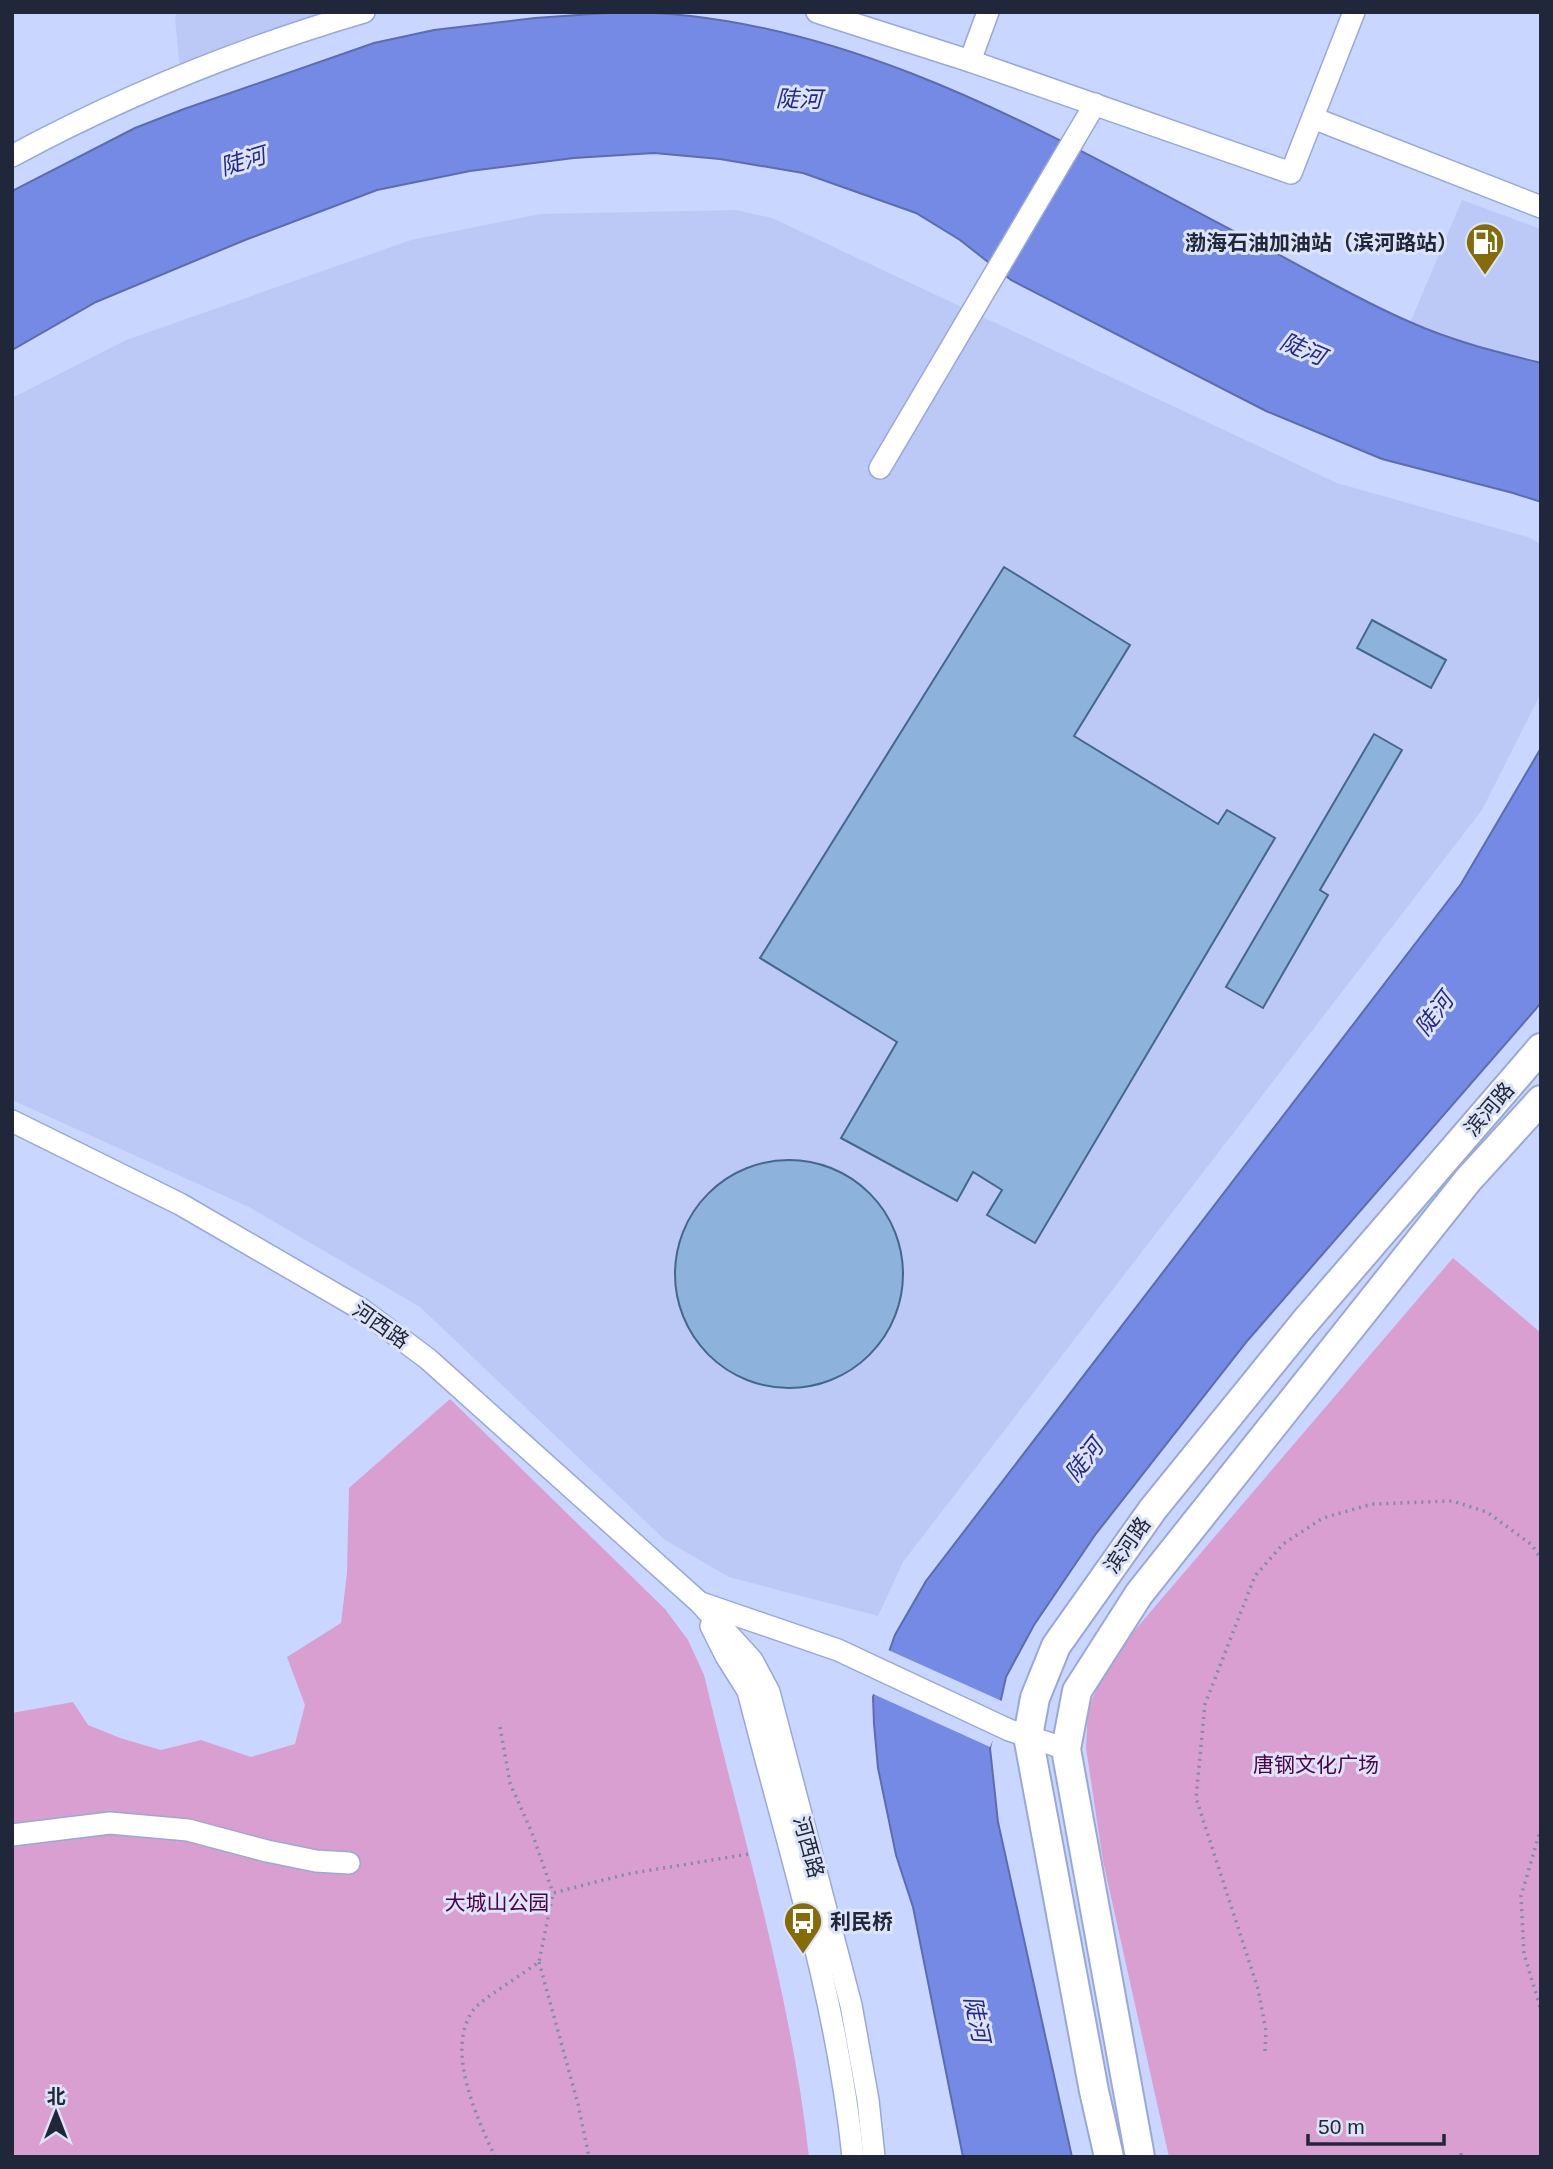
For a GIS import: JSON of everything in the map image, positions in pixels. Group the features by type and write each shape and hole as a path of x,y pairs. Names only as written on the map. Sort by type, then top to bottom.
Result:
{"main road":[{"name":"滨河路","path":"1109,2157 1018,1733 1056,1646 1153,1509 1304,1323 1541,1048"},
{"name":"滨河路","path":"1140,2157 1066,1749 1077,1691 1139,1594 1468,1180 1541,1100"}],"street":[{"path":"12,156 64,128 158,84 310,28 364,12"},
{"path":"817,12 970,61 1291,173 1354,12"},
{"path":"970,61 988,12"},
{"path":"880,468 1095,104"},
{"path":"1313,118 1541,206"},
{"name":"河西路","path":"12,1121 180,1204 361,1309 428,1359 699,1602 752,1660 769,1692 851,2005 868,2100 874,2157"},
{"path":"699,1602 838,1650 1018,1733 1066,1749"},
{"name":"河西路","path":"699,1602 726,1656 748,1691 827,1997 847,2096 853,2157"},
{"path":"12,1835 110,1823 123,1824 188,1830 267,1851 316,1861 349,1863"}],"path":[{"path":"1265,2051 1266,2031 1258,1989 1196,1798 1205,1704 1255,1576 1283,1544 1323,1518 1372,1504 1452,1501 1487,1512 1532,1545 1541,1559"},
{"path":"500,1727 510,1783 532,1833 553,1893 539,1962 578,2104 589,2157"},
{"path":"1541,1828 1521,1896 1524,1954 1541,2010"},
{"path":"553,1893 627,1874 750,1854"},
{"path":"495,2157 478,2118 461,2059 462,2037 474,2008 539,1962"}],"shaded area":[{"path":"177,12 342,12 180,70 175,18"},
{"name":"渤海石油加油站（滨河路站）","path":"1462,200 1541,229 1541,363 1485,349 1410,323"},
{"path":"736,210 772,218 1337,483 1528,537 1541,544 1541,693 1482,810 903,1562 878,1616 729,1577 665,1540 420,1307 249,1207 12,1100 12,398 126,340 411,240 540,214"}],"green space":[{"name":"唐钢文化广场","path":"1453,1258 1541,1333 1541,2157 1169,2157 1103,1861 1086,1748 1088,1708 1111,1658"},
{"name":"大城山公园","path":"450,1399 665,1609 688,1640 704,1675 764,1914 790,2035 809,2157 12,2157 12,1713 73,1702 88,1725 161,1750 201,1740 251,1757 295,1744 305,1705 287,1657 341,1623 347,1573 349,1488"}],"water":[{"name":"陡河","path":"621,12 708,18 793,35 877,61 960,93 1041,131 1393,314 1458,340 1541,363 1541,502 1382,459 1266,411 1011,280 960,240 916,213 803,173 720,159 654,153 574,158 470,171 377,190 245,240 96,302 12,350 12,191 135,128 374,43 434,30 535,18"},
{"name":"陡河","path":"1541,748 1541,1003 1248,1340 1095,1535 1034,1625 1006,1677 990,1748 998,1822 1072,2157 963,2157 913,1907 896,1855 878,1768 873,1697 895,1635 926,1581 1461,884"}],"pier":[{"path":"886,1649 1004,1702 998,1729 990,1747 871,1693"}],"building":[{"path":"1004,567 1130,645 1074,736 1218,824 1227,810 1275,838 1035,1243 987,1215 1002,1190 973,1172 957,1201 841,1138 897,1042 760,958"},
{"path":"1372,620 1446,660 1431,688 1357,648"},
{"path":"1374,734 1402,750 1320,890 1328,895 1263,1008 1226,987"},
{"path":"778,1160 800,1160 833,1168 870,1193 895,1230 903,1274 895,1318 870,1355 833,1380 800,1388 778,1388 735,1375 701,1347 683,1318 675,1285 675,1263 688,1220 716,1186 745,1168"}],"place":[{"name":"渤海石油加油站（滨河路站）","path":"1485,276"},
{"name":"利民桥","path":"803,1955"}]}
